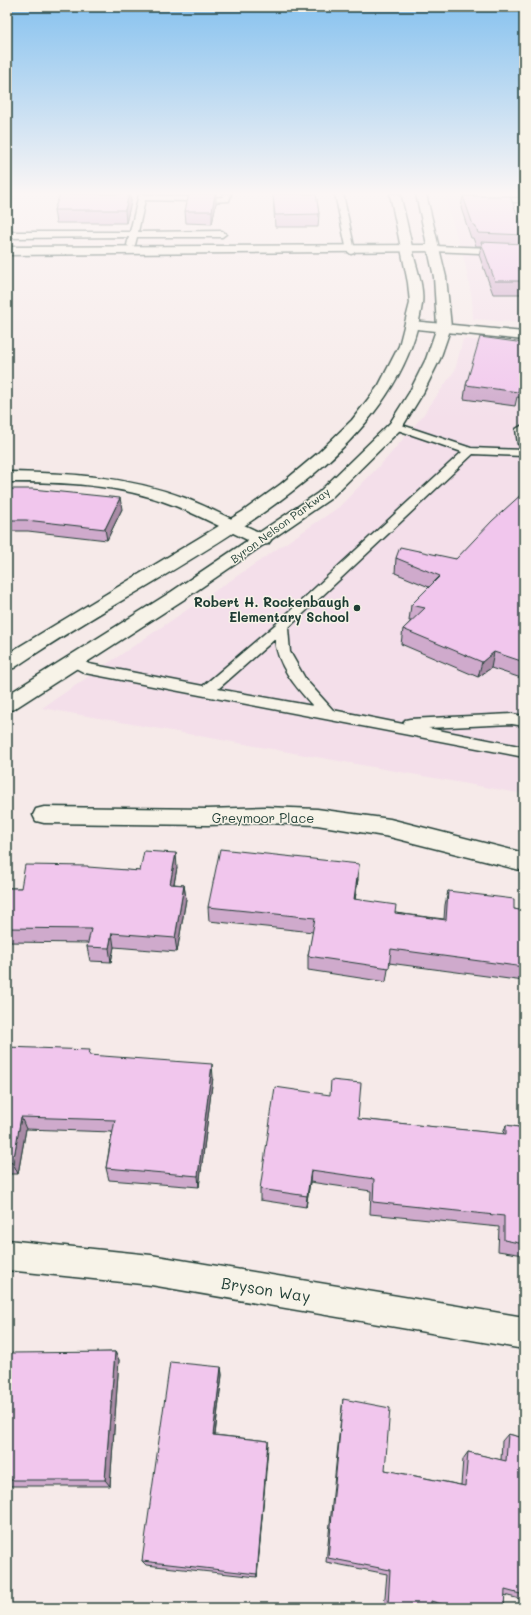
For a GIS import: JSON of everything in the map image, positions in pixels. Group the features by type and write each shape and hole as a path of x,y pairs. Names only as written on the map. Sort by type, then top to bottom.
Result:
{"street":[{"name":"Byron Nelson Parkway","path":"7,704 177,596 262,540 324,496 379,422 383,391 398,366 407,345 412,325 416,301 410,269"},
{"name":"Byron Nelson Parkway","path":"7,663 231,527 292,482 340,442 379,422 416,393 433,359 444,327 444,307 438,269"},
{"path":"412,325 524,336"},
{"path":"7,477 69,477 111,482 144,489 180,502 231,527 262,540"},
{"name":"Greymoor Place","path":"44,814 208,817 265,814 317,817 390,828 524,862"},
{"name":"Bryson Way","path":"7,1255 151,1270 524,1333"}],"lane":[{"path":"379,422 470,451 524,453"},
{"path":"524,429 521,429 524,444"},
{"path":"206,691 281,627 470,451"},
{"path":"281,627 282,652 300,683 328,714"},
{"path":"73,661 85,668 524,752"},
{"path":"387,725 504,720 524,721"}],"shaded area":[{"path":"466,269 524,269 524,323 473,319 472,299"},
{"name":"Robert H. Rockenbaugh Elementary School","path":"463,339 524,344 524,794 42,708 339,507 386,459 421,418 455,370"}],"building":[{"path":"491,269 524,269 524,281 495,281"},
{"path":"480,337 524,343 524,383 520,383 518,392 466,385"},
{"path":"7,489 32,489 120,498 105,529 26,520 7,520"},
{"path":"524,492 524,662 494,652 482,662 403,629 425,608 411,605 440,576 396,558 400,547 456,559 492,521"},
{"path":"220,849 359,864 354,899 396,905 395,913 446,920 448,891 514,899 514,909 524,911 524,967 391,949 389,968 308,956 315,918 208,907"},
{"path":"144,851 176,853 170,884 184,885 175,938 112,933 109,948 87,947 91,929 7,928 7,888 21,888 25,865 88,866 140,871"},
{"path":"7,1047 90,1050 89,1055 212,1064 198,1176 106,1168 115,1120 21,1117 13,1163 7,1162"},
{"path":"331,1080 361,1083 358,1119 506,1134 506,1125 524,1128 524,1244 504,1240 504,1216 373,1202 374,1179 311,1170 307,1196 260,1189 275,1087 330,1095"},
{"path":"115,1352 105,1480 7,1480 7,1355 10,1355 11,1353"},
{"path":"170,1362 221,1367 213,1435 268,1441 257,1574 142,1561"},
{"path":"343,1399 390,1408 385,1470 465,1486 468,1452 506,1461 508,1434 524,1438 524,1595 505,1590 504,1608 455,1608 431,1601 431,1608 401,1608 388,1605 390,1570 328,1558"}],"place":[{"name":"Robert H. Rockenbaugh Elementary School","path":"357,608"}]}
